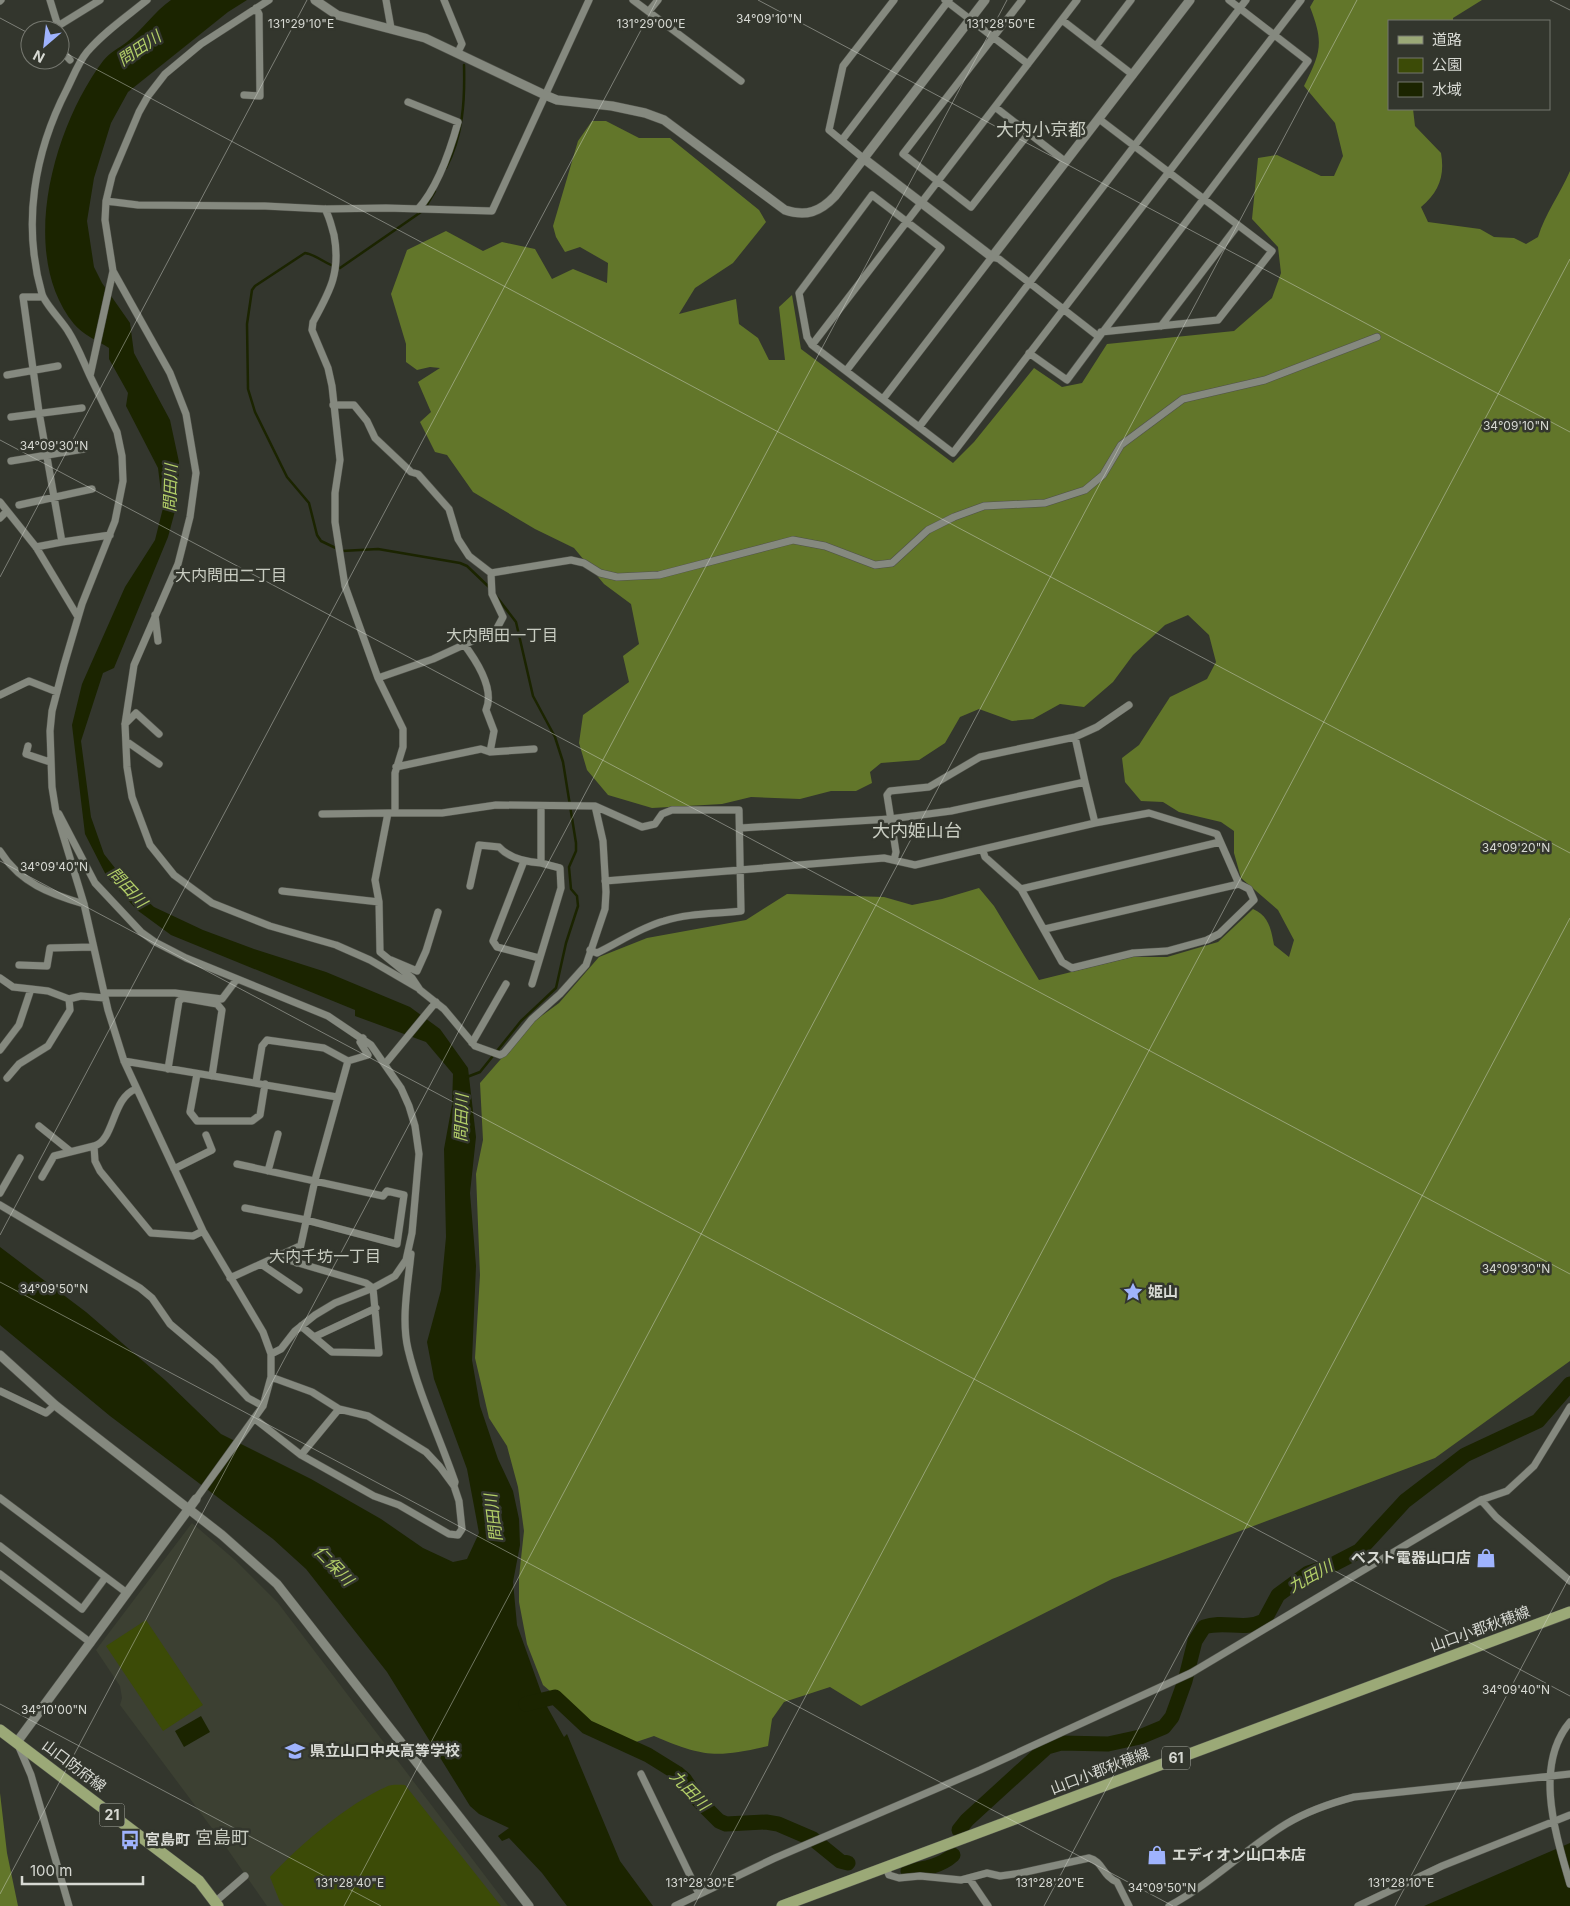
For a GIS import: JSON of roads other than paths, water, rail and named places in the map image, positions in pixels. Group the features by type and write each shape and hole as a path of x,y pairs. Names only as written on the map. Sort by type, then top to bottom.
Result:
{"main road":[{"name":"山口小郡秋穂線","path":"782,1906 1570,1612"},
{"name":"山口防府線","path":"0,1730 199,1881 216,1905"}],"street":[{"path":"50,0 55,20"},
{"path":"69,20 100,0"},
{"path":"68,1906 31,1775 17,1742 253,1421 262,1406 271,1377 271,1354 263,1332 203,1231 124,1061 93,948 84,904 56,812 50,762 50,732 57,692 78,617 120,505 123,482 122,456 112,420 70,334 42,297 34,264 31,227 32,194 47,134 60,101 85,54 98,39 147,0"},
{"path":"268,0 201,44 155,86 139,112 118,158 106,201 105,220 113,274 170,373 186,414 196,473 190,516 178,564 155,612 134,665 125,724 128,774 150,845 174,875 212,903 270,926 336,945 370,960 420,990 480,1049 500,1055 504,1053 532,1019 560,994 586,965 605,908 603,842 595,806"},
{"path":"315,0 337,15 419,36 458,52 545,95 570,102 637,111 664,120 785,210 798,215 817,211 826,205 985,0"},
{"path":"386,0 391,28"},
{"path":"444,0 462,44 458,52"},
{"path":"106,201 138,205 265,206 325,210 386,208 492,211 589,0"},
{"path":"634,0 741,81"},
{"path":"648,11 658,0"},
{"path":"894,0 844,66 829,130 992,257 999,259 1063,310 1100,334 1218,320 1272,250 1099,119"},
{"path":"1022,0 903,154 972,207 1029,133"},
{"path":"812,345 1077,0"},
{"path":"1096,46 1131,0"},
{"path":"882,399 1190,0"},
{"path":"1029,353 1067,380 1308,61 1229,0"},
{"path":"919,427 1246,0"},
{"path":"846,371 941,248 872,195 799,292 807,337 812,345 953,453 1301,0"},
{"path":"842,140 947,1 1028,64"},
{"path":"244,95 260,96 259,14 256,8"},
{"path":"1062,20 1133,75"},
{"path":"408,102 458,122 445,162 422,210"},
{"path":"995,107 1066,162"},
{"path":"325,210 330,217 337,268 327,296 312,322 312,330 328,368 340,460 335,492 338,551 345,586 378,678 403,729 403,747 396,767 392,813 375,880 379,902 380,952 388,961 412,978 420,990"},
{"path":"1160,326 1238,224"},
{"path":"90,373 113,274"},
{"path":"42,297 24,297 32,370 62,542"},
{"path":"333,405 354,406 367,421 374,438 411,472 418,474 449,509 458,539 469,556 491,573 571,560 584,563 600,573 617,577 659,575 793,540 825,546 874,565 892,563 928,530 954,517 984,506 1045,503 1085,490 1104,475 1121,445 1183,399 1265,380 1377,337"},
{"path":"7,375 58,366"},
{"path":"11,417 82,408"},
{"path":"11,461 46,454 84,450"},
{"path":"19,505 92,489"},
{"path":"0,502 36,547 78,617"},
{"path":"0,518 7,511"},
{"path":"36,547 110,535"},
{"path":"378,678 433,659 464,643 496,630 503,617 492,590 491,573"},
{"path":"155,612 158,641"},
{"path":"464,643 480,670 490,702 486,710 494,731 490,752"},
{"path":"0,694 29,681 57,692"},
{"path":"894,860 896,852 887,795 890,791 929,787 980,757 1075,737 1097,727 1129,705"},
{"path":"125,724 136,713 159,734"},
{"path":"1075,737 1095,824"},
{"path":"126,741 159,764"},
{"path":"28,746 26,754 50,762"},
{"path":"396,767 482,749 490,752 534,749"},
{"path":"741,828 890,819 951,811 1085,782"},
{"path":"322,814 411,814 496,806 571,805 595,806 642,826 655,824 662,814 672,810 739,810 741,828 741,911 698,914 664,920 631,934 597,953 590,950"},
{"path":"541,806 541,863"},
{"path":"56,812 61,816 84,865 95,883 126,918 155,942 186,958 328,1016 362,1038 387,1062 409,1106 418,1142 416,1196 408,1251 401,1270 386,1283 334,1303 301,1326 281,1350 271,1354"},
{"path":"605,881 741,868 884,858 915,864 1095,824 1149,814 1217,834 1239,884 1248,889 1254,900 1219,934 1207,940 1167,952 1133,953 1072,968 1062,962 1021,889 984,857 983,850"},
{"path":"1021,889 1220,842"},
{"path":"470,886 478,845 498,847 524,862 541,863 560,868 561,888 532,984"},
{"path":"0,851 11,867 32,884 46,891 84,904"},
{"path":"524,862 493,941 497,947 539,958"},
{"path":"1045,929 1239,884"},
{"path":"282,891 379,902"},
{"path":"388,961 393,960 417,971 426,951 438,912"},
{"path":"19,964 47,966 50,948 93,948"},
{"path":"0,978 13,987 48,991 69,999 81,996 175,993 222,999 237,979"},
{"path":"472,1043 506,984"},
{"path":"0,1050 19,1025 31,989"},
{"path":"168,1069 179,1001 183,998 217,1004 222,1010 212,1076"},
{"path":"7,1078 19,1064 48,1046 70,1010 69,999"},
{"path":"387,1062 435,1004"},
{"path":"256,1082 262,1046 268,1040 324,1048 353,1062 368,1056 360,1042 362,1038"},
{"path":"124,1061 337,1097"},
{"path":"297,1263 315,1180 348,1061"},
{"path":"197,1074 190,1112 197,1121 252,1121 260,1116 265,1084"},
{"path":"42,1178 54,1156 94,1146 104,1140 122,1102 130,1091 136,1089"},
{"path":"39,1126 70,1151"},
{"path":"268,1171 278,1134"},
{"path":"174,1169 212,1150 206,1135"},
{"path":"94,1146 95,1161 100,1171 151,1233 192,1236 203,1231"},
{"path":"0,1193 20,1158"},
{"path":"237,1164 383,1196 387,1191 404,1195 397,1244 306,1220 245,1208"},
{"path":"0,1205 140,1288 152,1298 170,1324 215,1362 248,1398 262,1406"},
{"path":"230,1278 300,1246"},
{"path":"408,1251 411,1252 406,1300 408,1347 422,1392 455,1482 454,1486"},
{"path":"281,1254 285,1259 366,1283 373,1288 379,1353 332,1352 301,1326"},
{"path":"261,1264 299,1290"},
{"path":"314,1337 376,1308"},
{"path":"0,1355 55,1405 189,1509 248,1558 289,1598 529,1906"},
{"path":"253,1421 301,1456 374,1496 399,1505 449,1534 458,1535 462,1529 459,1501 454,1486 426,1452 368,1416 339,1409 312,1392 271,1377"},
{"path":"0,1391 46,1413 55,1405"},
{"path":"675,1906 775,1858 980,1770 1191,1673 1481,1500 1507,1491 1534,1466 1570,1408"},
{"path":"301,1456 339,1409"},
{"path":"0,1498 127,1594"},
{"path":"1481,1500 1496,1517 1570,1581"},
{"path":"0,1546 82,1609 105,1578"},
{"path":"0,1574 91,1643"},
{"path":"1570,1722 1558,1743 1551,1761 1554,1820 1570,1884"},
{"path":"641,1774 699,1894"},
{"path":"1169,1906 1188,1896 1288,1823 1336,1802 1354,1797 1570,1774"},
{"path":"1358,1906 1442,1866 1570,1815"},
{"path":"886,1868 889,1875 899,1878 920,1876 961,1880 987,1873 1000,1876 1021,1873 1089,1858 1098,1862 1108,1878 1117,1882 1129,1906"},
{"path":"216,1905 245,1876"},
{"path":"969,1878 988,1906"}],"water":[{"path":"171,0 247,0 228,12 128,92 111,123 94,178 87,221 94,267 102,283 130,323 134,353 170,420 179,462 178,500 168,537 114,668 103,673 81,741 91,817 104,854 126,882 154,907 203,930 254,949 326,972 410,1007 440,1029 468,1068 476,1137 470,1193 476,1266 472,1360 480,1406 498,1459 513,1491 519,1519 520,1545 513,1582 517,1625 545,1703 564,1737 567,1734 620,1861 653,1906 567,1906 542,1873 509,1838 502,1841 498,1836 509,1828 479,1814 470,1806 387,1672 306,1569 273,1539 110,1416 0,1325 0,1247 86,1312 165,1380 221,1434 311,1479 381,1519 423,1548 453,1562 467,1559 479,1533 467,1469 434,1379 427,1342 441,1290 446,1237 444,1149 452,1105 453,1074 426,1042 355,1016 355,1010 171,935 137,910 107,877 85,834 72,725 82,684 125,587 155,540 163,508 158,468 126,406 128,393 109,359 109,348 77,328 57,295 48,263 45,227 49,191 57,154 85,88 105,58 133,37"},
{"path":"201,1716 210,1732 184,1747 175,1731"},
{"path":"1570,1843 1570,1906 1424,1906"}],"waterway":[{"path":"446,168 452,156 462,118 464,65"},
{"path":"425,208 435,191"},
{"path":"421,212 340,268 305,253 255,286 252,290 247,324 248,389 255,412 287,477 309,503 317,535 321,541 342,551 378,549 460,563 467,566 490,588"},
{"path":"467,1077 480,1072 521,1021 556,988 566,943 578,906 577,896 571,889 569,867 576,851 576,843 563,762 555,737 533,696 516,622 493,592"},
{"name":"九田川","path":"959,1830 967,1820 1047,1747 1061,1743 1108,1744 1140,1737 1164,1727 1172,1717 1185,1681 1195,1641 1204,1627 1212,1625 1249,1625 1264,1621 1278,1595 1308,1573 1332,1565 1359,1551 1405,1501 1465,1455 1538,1421 1570,1384"},
{"name":"九田川","path":"526,1704 555,1697 587,1727 648,1755 677,1773 685,1780 698,1800 719,1821 726,1824 766,1822 778,1824 813,1839 840,1861 848,1863"},
{"name":"九田川","path":"908,1871 938,1864 953,1855"}],"place":[{"name":"姫山","path":"1133,1292"},
{"name":"ベスト電器山口店","path":"1486,1558"},
{"name":"県立山口中央高等学校","path":"295,1751"},
{"name":"宮島町","path":"130,1840"},
{"name":"エディオン山口本店","path":"1157,1855"}],"district":[{"name":"大内小京都","path":"1041,130"},
{"name":"大内問田二丁目","path":"231,575"},
{"name":"大内問田一丁目","path":"502,635"},
{"name":"大内姫山台","path":"917,831"},
{"name":"大内千坊一丁目","path":"325,1256"},
{"name":"宮島町","path":"222,1838"}],"water label":[{"name":"問田川","path":"139,48"},
{"name":"問田川","path":"170,488"},
{"name":"問田川","path":"128,887"},
{"name":"問田川","path":"461,1118"},
{"name":"問田川","path":"493,1518"},
{"name":"仁保川","path":"334,1565"}]}
